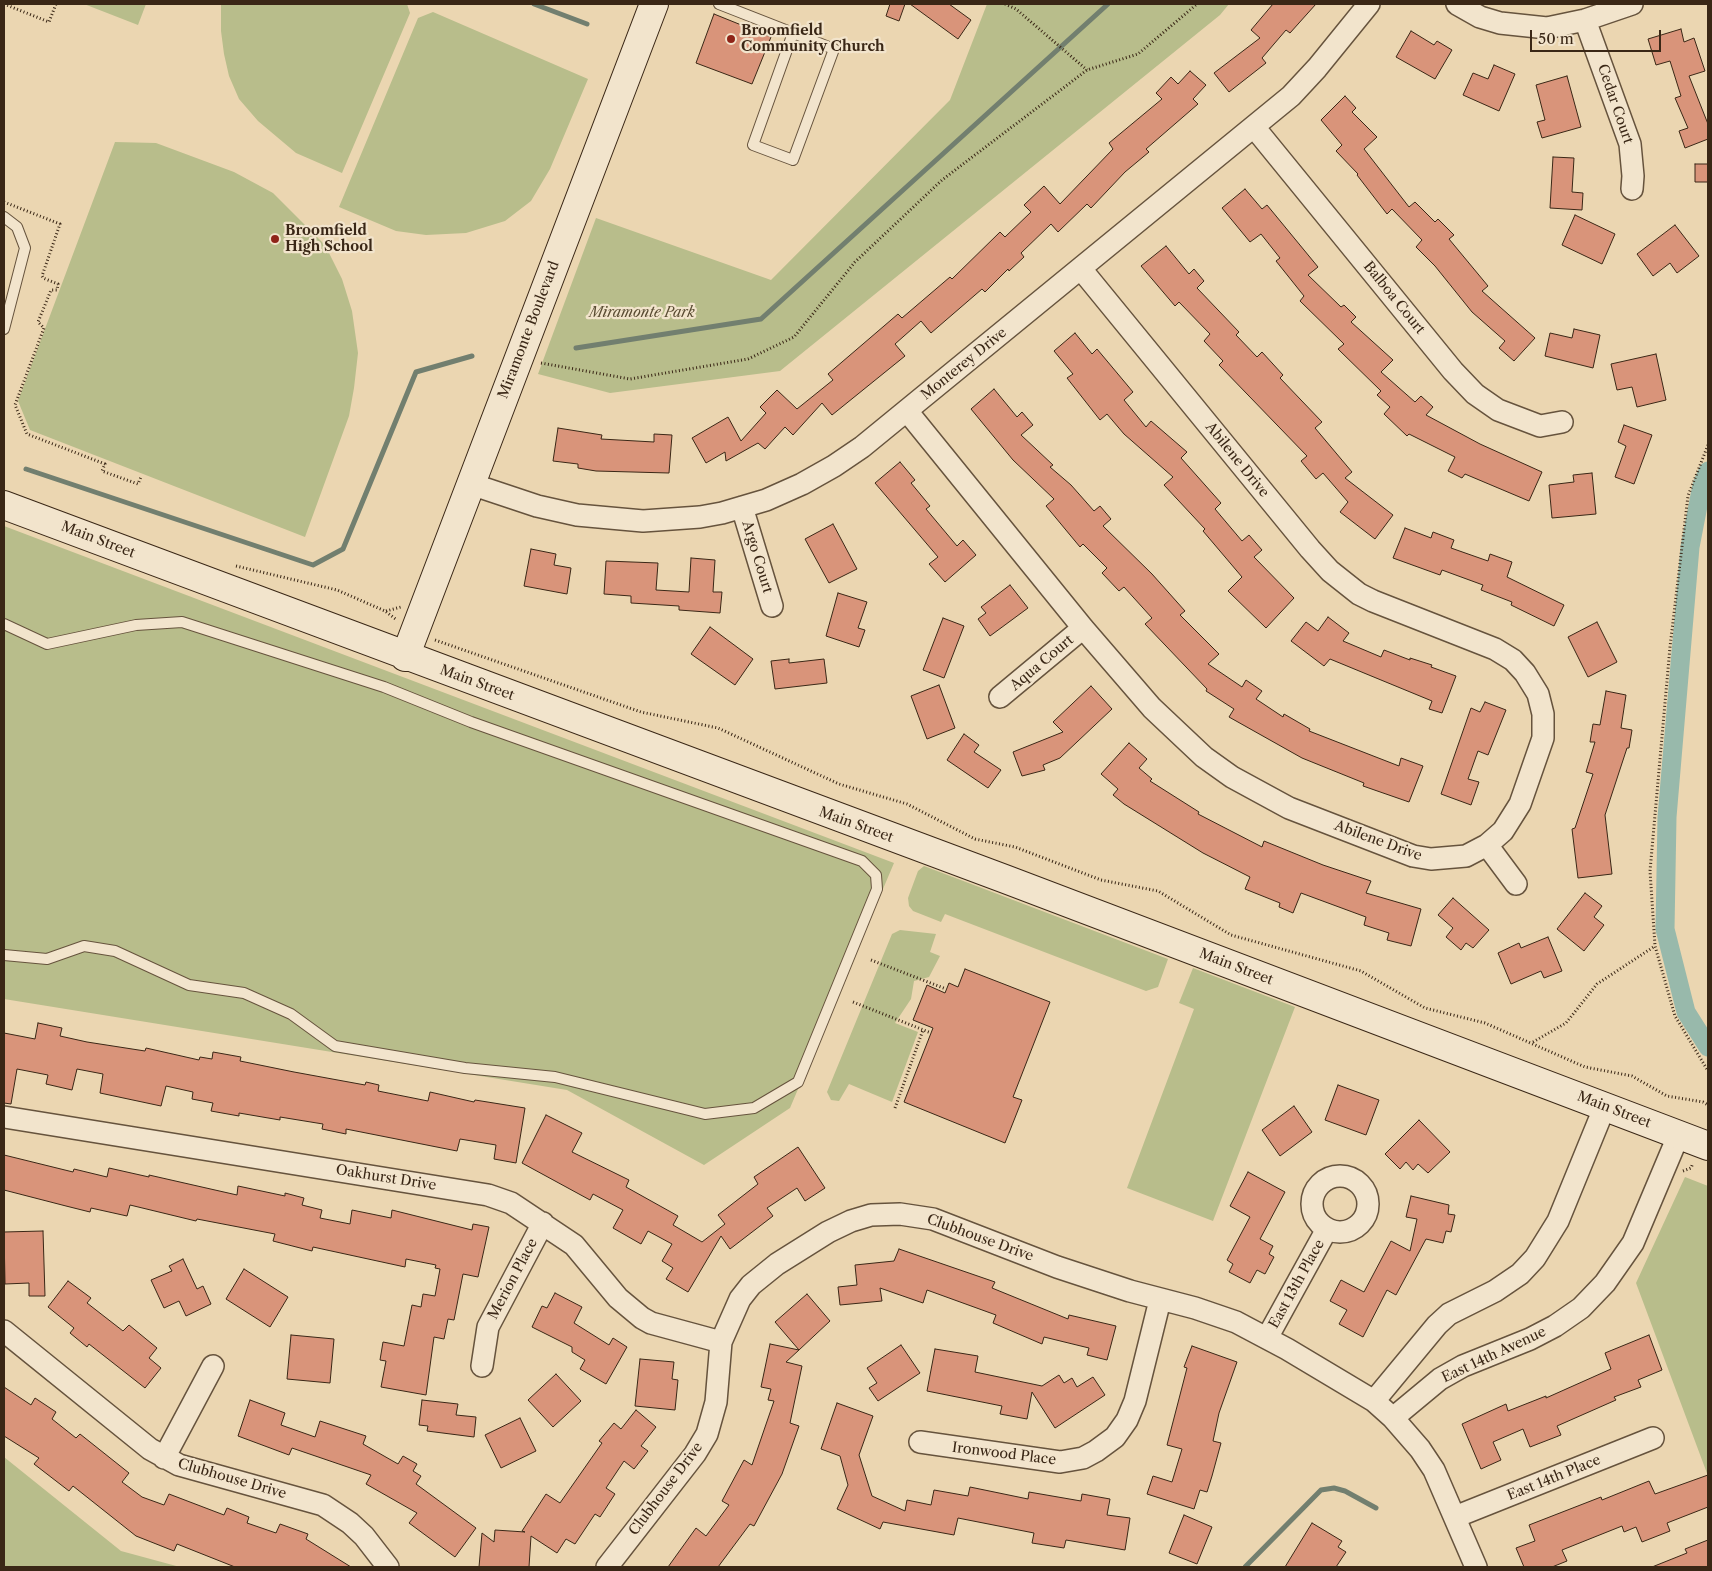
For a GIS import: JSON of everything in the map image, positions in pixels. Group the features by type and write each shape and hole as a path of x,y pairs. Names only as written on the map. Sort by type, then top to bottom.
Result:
{"main road":[{"name":"Miramonte Boulevard","path":"410,645 654,4"},
{"name":"Main Street","path":"4,505 410,645 1014,883 1708,1146"}],"street":[{"name":"Monterey Drive","path":"471,484 537,506 615,520 672,520 700,517 742,507 793,488 834,466 907,411 1291,96 1317,68 1369,4"},
{"path":"1457,4 1480,17 1524,27 1547,28 1586,20 1632,4"},
{"name":"Cedar Court","path":"1586,20 1630,144 1633,176 1632,189"},
{"name":"Balboa Court","path":"1254,127 1453,371 1475,394 1498,410 1540,426 1562,422"},
{"name":"Abilene Drive","path":"907,411 1083,628 1170,727 1204,757 1264,797 1413,856 1430,860 1447,859 1466,856 1487,845 1503,831 1513,818 1520,804 1542,738 1543,714 1538,694 1525,673 1513,660 1495,648 1373,601 1359,594 1330,570 1310,549 1081,269"},
{"name":"Argo Court","path":"742,507 772,606"},
{"name":"Aqua Court","path":"1000,697 1083,628"},
{"path":"1487,845 1516,884"},
{"path":"1476,1567 1434,1470 1420,1449 1393,1418 1374,1401 1443,1320 1464,1305 1495,1291 1520,1274 1535,1258 1558,1221 1605,1106"},
{"name":"Oakhurst Drive","path":"4,1117 488,1195 511,1203 574,1245 618,1298 642,1318 659,1326 721,1342"},
{"name":"East 14th Avenue","path":"1393,1418 1440,1379 1463,1366 1546,1331 1587,1302 1610,1277 1633,1243 1679,1134"},
{"name":"Clubhouse Drive","path":"607,1567 695,1454 707,1434 716,1402 721,1342 740,1299 757,1279 828,1232 851,1221 871,1215 900,1214 933,1220 1057,1267 1220,1317 1267,1338 1374,1401"},
{"name":"Merion Place","path":"482,1366 488,1326 543,1223"},
{"name":"East 13th Place","path":"1267,1338 1327,1229"},
{"name":"Ironwood Place","path":"920,1442 1060,1462 1083,1458 1096,1451 1115,1437 1130,1414 1135,1402 1160,1300"},
{"name":"Clubhouse Drive","path":"4,1332 150,1450 179,1465 323,1506 350,1522 364,1536 388,1567"},
{"path":"164,1458 213,1366"},
{"name":"East 14th Place","path":"1455,1517 1653,1438"}],"lane":[{"path":"719,4 834,49 793,160 753,145 793,34"},
{"path":"4,217 17,226 25,248 4,329"},
{"path":"4,624 47,644 136,626 182,622 384,687 480,726 862,861 876,875 877,889 798,1082 754,1108 705,1114 555,1077 466,1068 335,1046 291,1014 244,993 189,985 115,951 84,946 47,959 4,955"}],"path":[{"path":"4,4 50,22 56,4"},
{"path":"1005,4 1016,9 1087,70"},
{"path":"538,362 630,379 748,359 794,337 854,262 942,180 1087,70 1138,54 1198,4"},
{"path":"4,202 60,224 42,276 58,284 56,290 51,290 38,322 44,328 15,405 28,434 105,464 102,471 138,484 141,477"},
{"path":"1708,445 1688,496 1670,647 1650,870 1655,946 1675,1016 1708,1071"},
{"path":"232,565 337,590 385,611 410,645 641,712 718,728 839,784 907,804 974,839 1015,847 1101,880 1158,891 1231,935 1361,970 1425,1008 1485,1023 1532,1042 1585,1067 1632,1076 1667,1096 1704,1102 1708,1105"},
{"path":"1532,1042 1566,1023 1596,984 1655,946"},
{"path":"871,960 946,989"},
{"path":"853,1002 931,1033"},
{"path":"895,1108 923,1030"}],"green space":[{"path":"84,4 146,4 138,25"},
{"path":"221,4 407,4 410,13 342,173 296,153 258,121 239,99 229,76 224,54 221,31"},
{"name":"Miramonte Park","path":"987,4 1229,4 1220,15 780,371 610,393 538,374 596,218 771,280 950,100"},
{"path":"433,12 588,79 550,169 531,201 505,221 466,233 426,235 396,231 339,207 418,18"},
{"path":"115,142 156,143 234,172 273,193 325,245 342,279 352,311 358,353 354,388 349,416 305,537 30,430 18,401"},
{"path":"4,526 894,863 790,1108 704,1165 567,1090 4,999"},
{"path":"924,866 1168,959 1158,987 1146,991 945,914 941,922 913,911 909,906 908,898 918,871"},
{"path":"900,930 936,934 930,952 940,956 929,977 914,981 911,999 895,1023 918,1032 892,1102 849,1084 839,1101 831,1100 827,1092 892,934"},
{"path":"1193,968 1295,1007 1213,1221 1127,1188 1194,1009 1179,1003"},
{"path":"1685,1177 1708,1186 1708,1476 1636,1283"},
{"path":"4,1457 121,1551 180,1567 4,1567"}],"building":[{"path":"890,4 905,4 899,21 886,16"},
{"path":"910,4 949,4 971,20 958,39"},
{"path":"1273,4 1316,4 1290,33 1286,30 1262,58 1266,63 1229,92 1214,73 1260,38 1251,30"},
{"path":"714,14 771,37 752,84 696,63"},
{"path":"1681,29 1684,42 1694,38 1705,71 1689,76 1708,124 1708,139 1685,148 1679,131 1688,128 1675,98 1681,96 1670,61 1656,65 1648,39"},
{"path":"1411,31 1434,45 1437,41 1452,50 1435,79 1396,57"},
{"path":"1494,65 1515,74 1499,111 1463,95 1473,73 1488,79"},
{"path":"1190,71 1206,85 1193,99 1198,104 1146,149 1149,152 1125,172 1091,208 1087,204 1058,232 1051,224 1021,253 1024,257 1009,271 1008,269 985,292 982,289 931,333 921,321 895,344 905,356 832,415 822,403 793,435 785,427 765,449 758,443 726,461 725,452 706,463 692,438 728,417 741,441 766,413 760,407 777,390 797,409 833,380 828,374 898,314 902,318 950,277 952,279 1000,232 1005,237 1031,212 1024,205 1044,186 1060,204 1113,149 1109,143 1162,99 1156,93 1171,77 1178,84"},
{"path":"1567,76 1581,127 1542,138 1537,122 1545,120 1536,85"},
{"path":"1345,96 1356,108 1352,112 1377,137 1364,149 1409,207 1415,202 1435,222 1438,219 1454,235 1449,239 1488,286 1482,291 1535,338 1514,361 1499,348 1505,341 1472,312 1435,266 1416,247 1422,240 1392,209 1387,214 1358,174 1336,151 1342,145 1321,120"},
{"path":"1553,157 1574,158 1572,192 1583,193 1582,210 1550,208"},
{"path":"1695,164 1708,164 1708,182 1695,182"},
{"path":"1245,189 1262,209 1267,205 1318,267 1308,275 1341,307 1344,305 1356,317 1351,322 1393,360 1381,372 1415,402 1421,396 1433,407 1426,415 1480,444 1542,472 1529,501 1465,474 1462,478 1448,471 1455,457 1409,434 1407,436 1384,414 1390,407 1377,395 1381,391 1338,349 1344,344 1300,301 1304,296 1276,261 1280,258 1261,234 1250,242 1222,208"},
{"path":"1575,215 1615,234 1602,264 1562,245"},
{"path":"1675,225 1699,256 1677,273 1670,263 1653,276 1637,254"},
{"path":"1166,246 1189,274 1194,269 1204,281 1197,288 1239,332 1236,335 1257,357 1262,352 1283,375 1280,378 1322,422 1315,428 1352,472 1345,478 1393,515 1375,539 1340,512 1348,502 1323,473 1316,479 1301,461 1307,456 1219,365 1223,361 1204,341 1210,334 1179,302 1175,306 1141,266"},
{"path":"1574,329 1600,335 1593,368 1545,356 1550,333 1572,338"},
{"path":"1075,333 1092,354 1097,349 1133,392 1124,400 1146,427 1151,421 1187,452 1181,458 1221,503 1215,509 1242,541 1249,535 1262,550 1254,557 1294,598 1266,628 1228,591 1242,577 1203,531 1205,529 1164,485 1173,477 1124,434 1107,414 1100,420 1067,378 1073,374 1054,351"},
{"path":"1656,354 1666,400 1637,407 1632,387 1617,390 1611,364"},
{"path":"994,389 1017,417 1022,412 1033,425 1021,435 1053,465 1050,467 1071,485 1094,511 1100,506 1111,519 1103,526 1152,574 1185,611 1180,615 1219,654 1208,664 1242,687 1246,680 1262,691 1256,699 1283,717 1284,714 1310,729 1309,731 1399,766 1401,758 1423,766 1409,802 1363,786 1364,783 1302,758 1229,717 1234,709 1206,691 1207,689 1145,624 1152,618 1124,587 1119,591 1102,573 1107,568 1083,544 1080,547 1046,506 1054,499 1013,460 971,409"},
{"path":"1624,425 1652,435 1634,484 1615,477 1626,446 1618,442"},
{"path":"558,428 602,435 601,439 654,442 654,434 672,435 669,473 596,471 578,468 578,464 553,461"},
{"path":"900,462 915,480 911,483 930,506 926,509 957,546 963,540 976,555 945,582 929,564 938,557 875,483"},
{"path":"1592,473 1596,514 1552,518 1549,485 1574,482 1573,475"},
{"path":"833,524 857,569 829,583 805,539"},
{"path":"1405,528 1431,538 1433,532 1454,540 1451,548 1488,561 1490,554 1512,562 1507,577 1564,605 1554,626 1511,605 1512,602 1481,590 1483,585 1442,570 1440,575 1393,558"},
{"path":"531,549 556,554 554,565 571,568 567,594 524,586"},
{"path":"691,558 715,560 713,592 722,592 720,613 679,610 679,606 631,603 631,596 604,594 606,561 658,563 656,590 689,592"},
{"path":"1010,585 1028,608 990,636 978,619 986,613 981,607"},
{"path":"838,593 867,602 858,628 865,630 859,647 826,636"},
{"path":"1328,617 1349,633 1343,641 1381,657 1384,650 1410,660 1410,658 1432,665 1431,667 1456,676 1442,713 1429,709 1432,701 1330,659 1324,666 1291,641 1306,622 1318,631"},
{"path":"943,618 964,626 944,678 923,670"},
{"path":"1597,622 1617,662 1588,677 1568,637"},
{"path":"710,627 753,659 735,685 691,654"},
{"path":"789,659 789,663 824,659 827,683 775,689 771,661"},
{"path":"939,685 955,728 927,739 911,696"},
{"path":"1091,686 1112,709 1060,758 1043,765 1045,770 1022,776 1013,752 1063,732 1053,722"},
{"path":"1606,691 1626,695 1621,728 1632,730 1629,748 1627,748 1605,815 1612,874 1578,878 1572,829 1575,828 1593,774 1586,772 1595,742 1590,742 1593,724 1600,725"},
{"path":"1485,702 1506,710 1488,755 1478,751 1468,779 1479,782 1471,805 1441,794 1471,708 1480,712"},
{"path":"964,734 979,745 974,752 1001,770 988,788 947,760"},
{"path":"1129,743 1147,759 1139,768 1152,779 1150,781 1199,812 1198,814 1262,847 1264,841 1323,865 1371,881 1366,893 1421,909 1411,946 1387,940 1389,933 1364,925 1366,917 1301,893 1293,913 1279,907 1280,903 1245,889 1250,877 1203,853 1124,804 1113,795 1118,789 1101,774"},
{"path":"1585,893 1602,906 1594,917 1604,925 1584,951 1557,929"},
{"path":"1453,898 1489,930 1473,948 1466,943 1461,950 1446,937 1453,928 1438,915"},
{"path":"1548,937 1562,971 1544,978 1541,971 1511,984 1498,953 1519,943 1521,948"},
{"path":"965,969 1050,1002 1013,1097 1022,1100 1005,1143 904,1102 933,1028 913,1020 927,985 945,993 949,983 958,987"},
{"path":"38,1023 62,1028 60,1036 87,1042 145,1051 146,1048 199,1060 200,1057 212,1059 213,1052 241,1057 240,1061 294,1072 365,1085 366,1082 379,1085 378,1091 428,1101 430,1092 474,1102 475,1100 525,1108 516,1163 494,1159 496,1145 460,1139 457,1151 346,1129 346,1134 322,1129 323,1124 280,1117 280,1120 239,1113 239,1116 211,1111 213,1103 192,1099 193,1092 166,1086 161,1106 100,1093 103,1074 77,1069 72,1090 46,1084 48,1075 17,1069 11,1104 4,1103 4,1033 35,1039"},
{"path":"1338,1085 1379,1100 1366,1135 1325,1120"},
{"path":"1294,1106 1312,1132 1280,1156 1262,1130"},
{"path":"546,1115 582,1133 572,1152 629,1180 626,1187 678,1216 673,1225 702,1242 725,1224 718,1215 758,1184 754,1177 798,1147 825,1188 805,1201 797,1188 767,1208 773,1216 730,1249 721,1236 688,1292 666,1279 673,1268 662,1261 672,1244 648,1231 641,1244 613,1228 623,1210 593,1194 590,1200 522,1163"},
{"path":"1419,1120 1450,1152 1428,1173 1418,1164 1413,1170 1406,1162 1400,1169 1385,1154"},
{"path":"4,1155 73,1172 74,1169 107,1177 109,1168 237,1195 238,1186 285,1196 285,1193 304,1198 302,1205 322,1210 320,1218 350,1224 352,1210 391,1218 392,1210 472,1230 473,1224 489,1227 478,1277 463,1274 454,1320 448,1319 444,1339 434,1337 426,1395 381,1387 386,1361 380,1360 383,1342 404,1346 412,1305 421,1307 423,1294 435,1296 440,1269 435,1268 436,1265 406,1259 405,1267 313,1247 312,1251 273,1241 275,1234 197,1219 196,1221 130,1205 127,1216 91,1208 90,1212 66,1206 4,1190"},
{"path":"1248,1172 1285,1192 1260,1239 1273,1246 1269,1254 1274,1257 1265,1274 1257,1270 1250,1283 1229,1272 1233,1264 1227,1260 1250,1217 1230,1206"},
{"path":"1411,1196 1449,1205 1448,1214 1455,1215 1451,1232 1446,1231 1443,1243 1426,1239 1396,1295 1387,1290 1363,1337 1339,1324 1347,1310 1330,1301 1341,1280 1364,1292 1391,1241 1410,1251 1417,1219 1406,1217"},
{"path":"43,1231 45,1296 29,1296 29,1283 5,1284 4,1232"},
{"path":"899,1249 995,1282 992,1288 1068,1319 1069,1315 1116,1326 1107,1360 1087,1355 1089,1348 1044,1337 1042,1344 993,1323 996,1315 927,1290 923,1303 880,1288 882,1301 840,1305 838,1287 857,1285 855,1265 894,1261"},
{"path":"183,1259 197,1289 203,1286 211,1304 186,1316 179,1301 164,1308 151,1280 172,1271 169,1266"},
{"path":"244,1269 288,1297 270,1327 226,1299"},
{"path":"68,1281 91,1298 87,1303 123,1331 129,1325 157,1348 149,1358 161,1368 145,1388 89,1344 87,1347 70,1333 74,1328 48,1307"},
{"path":"555,1293 582,1307 574,1323 609,1345 613,1338 627,1347 606,1384 580,1369 585,1360 572,1352 572,1347 532,1327 542,1306 547,1308"},
{"path":"807,1294 830,1321 799,1350 775,1322"},
{"path":"291,1335 334,1339 330,1383 287,1379"},
{"path":"1649,1335 1662,1370 1638,1380 1641,1387 1614,1397 1616,1400 1557,1426 1561,1435 1530,1447 1523,1429 1493,1442 1501,1460 1481,1469 1462,1424 1506,1404 1508,1411 1546,1396 1546,1398 1611,1369 1605,1353"},
{"path":"770,1344 799,1350 786,1362 802,1366 790,1423 799,1426 782,1474 754,1526 750,1524 718,1567 668,1567 696,1528 706,1536 729,1505 722,1501 744,1460 752,1465 774,1401 768,1400 771,1389 761,1387"},
{"path":"901,1345 920,1373 878,1401 869,1388 877,1383 867,1368"},
{"path":"1192,1346 1237,1362 1219,1413 1213,1441 1221,1443 1212,1476 1207,1492 1200,1490 1194,1509 1147,1494 1153,1476 1172,1482 1182,1449 1167,1445 1187,1368 1184,1367"},
{"path":"935,1349 978,1356 975,1372 1042,1386 1059,1375 1064,1383 1072,1378 1077,1387 1093,1377 1105,1395 1055,1428 1032,1392 1027,1419 1000,1414 1002,1406 927,1391"},
{"path":"640,1359 674,1362 672,1379 678,1380 675,1410 635,1406"},
{"path":"556,1374 581,1401 553,1427 528,1400"},
{"path":"4,1387 31,1405 35,1398 56,1412 52,1419 76,1438 80,1434 129,1473 122,1482 142,1497 164,1505 169,1494 224,1515 227,1508 249,1517 247,1523 276,1533 280,1524 308,1534 306,1539 351,1567 235,1567 177,1544 174,1551 136,1536 73,1486 69,1491 34,1464 39,1458 4,1436"},
{"path":"250,1400 285,1413 281,1425 315,1437 320,1421 366,1436 363,1444 398,1464 403,1456 417,1464 413,1471 421,1476 416,1484 476,1528 455,1557 409,1523 417,1513 366,1484 371,1475 292,1448 289,1455 238,1436"},
{"path":"422,1400 458,1404 456,1415 476,1417 474,1437 427,1431 428,1426 419,1425"},
{"path":"837,1403 873,1416 859,1455 872,1496 905,1511 907,1500 931,1505 934,1490 968,1496 970,1487 1028,1499 1029,1492 1081,1501 1082,1494 1110,1499 1107,1515 1130,1518 1125,1550 1066,1540 1064,1548 1032,1543 1034,1533 958,1518 954,1535 883,1522 880,1529 837,1509 848,1485 840,1456 821,1449"},
{"path":"636,1410 656,1427 641,1446 648,1451 634,1469 624,1461 606,1488 615,1494 600,1517 595,1514 575,1544 566,1539 557,1553 531,1536 529,1567 479,1567 482,1533 494,1542 495,1530 525,1532 522,1531 546,1494 560,1503 602,1443 599,1441 614,1423 621,1429"},
{"path":"520,1418 536,1451 501,1468 485,1435"},
{"path":"1708,1475 1708,1507 1667,1523 1670,1531 1642,1542 1636,1527 1624,1532 1622,1526 1562,1550 1567,1561 1552,1567 1524,1567 1516,1548 1535,1541 1529,1525 1601,1497 1602,1500 1649,1481 1655,1494"},
{"path":"1184,1515 1212,1527 1197,1564 1169,1553"},
{"path":"1312,1523 1342,1541 1338,1547 1346,1552 1336,1567 1285,1567"},
{"path":"1708,1540 1708,1567 1652,1567 1687,1553 1685,1549"}],"waterway":[{"path":"534,4 587,24"},
{"path":"576,348 761,319 1108,4"},
{"path":"26,469 313,565 343,549 416,372 472,356"},
{"path":"1708,471 1702,485 1690,547 1667,817 1665,929 1686,1012 1708,1047"},
{"path":"1245,1567 1321,1490 1334,1488 1345,1491 1376,1508"}],"place":[{"name":"Broomfield Community Church","path":"731,39"},
{"name":"Broomfield High School","path":"275,239"}]}
